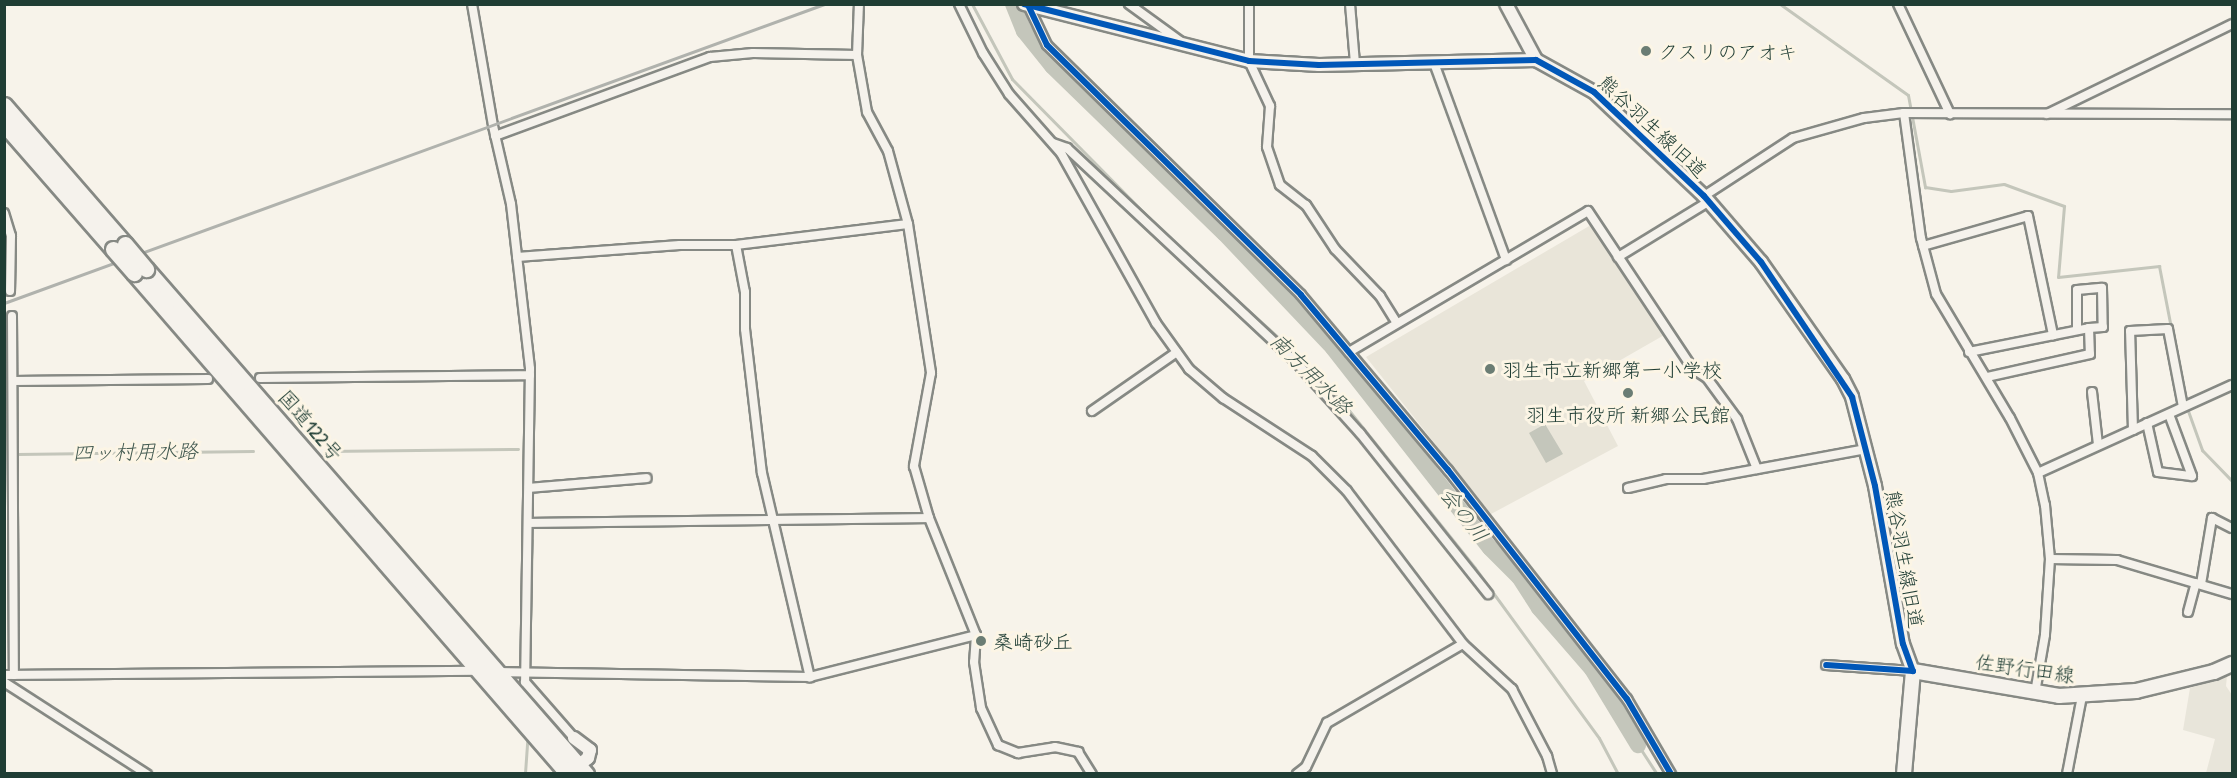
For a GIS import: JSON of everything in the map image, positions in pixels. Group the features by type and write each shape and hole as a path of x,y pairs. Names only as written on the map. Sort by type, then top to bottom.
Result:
{"highway":[{"name":"国道122号","path":"4,105 119,247"},
{"name":"国道122号","path":"4,124 119,247 498,672 573,772"},
{"name":"国道122号","path":"140,271 477,671 573,772"}],"main road":[{"name":"佐野行田線","path":"1912,670 2035,693 2082,696 2136,691 2214,672 2232,664"},
{"path":"1904,774 1912,670"}],"street":[{"path":"472,4 495,136 511,204 530,375 525,682 574,738 590,750 588,758 573,772"},
{"path":"859,4 857,56 867,112 888,151 908,224 931,374 914,466 929,518 976,634 974,662 981,708 998,744 1018,753 1055,747 1078,752 1092,774"},
{"path":"959,4 982,53 1009,94 1052,143 1098,213 1139,293 1189,369 1223,398 1312,456 1347,490 1463,644 1512,689 1547,756 1552,774"},
{"path":"1129,4 1186,44"},
{"path":"1249,4 1249,61 1270,106 1267,147 1280,184 1306,205 1335,249 1380,296 1396,322"},
{"path":"1350,4 1355,64"},
{"path":"1026,5 1249,61 1355,64 1536,60 1506,4"},
{"path":"1898,4 1950,114"},
{"path":"1026,5 1047,45 1301,295 1349,352 1540,585 1627,699 1671,774"},
{"path":"2044,116 2232,24"},
{"path":"495,136 710,57 753,52 857,56"},
{"name":"熊谷羽生線旧道","path":"1536,60 1594,92 1706,199 1761,262 1843,379 1852,397 1866,449 1903,644 1912,670"},
{"path":"1434,63 1506,260"},
{"path":"1904,113 1923,246 1935,294 1969,352 1987,377 2038,473 2050,560 2045,634 2035,693"},
{"path":"1618,257 1793,138 1864,118 1904,113 2044,116 2232,114"},
{"path":"1052,143 1068,148 1296,362 1360,433 1488,594"},
{"path":"1349,352 1396,322 1588,211 1693,369 1707,378 1737,419 1757,469"},
{"path":"4,213 12,246 10,291"},
{"path":"1923,246 2028,216 2053,335"},
{"path":"517,257 680,245 736,245 908,224"},
{"path":"736,245 745,292 745,329 762,473 810,677"},
{"path":"1969,352 2077,330 2103,327 2102,288 2077,290 2077,330"},
{"path":"12,316 14,675"},
{"path":"1987,377 2090,354 2089,328"},
{"path":"2133,430 2130,331 2168,329 2183,407"},
{"path":"1092,411 1177,352"},
{"path":"260,378 530,375"},
{"path":"13,381 208,379"},
{"path":"2038,473 2232,385"},
{"path":"2092,392 2098,446"},
{"path":"2147,423 2158,472 2192,476 2169,414"},
{"path":"1628,488 1666,480 1703,479 1866,449"},
{"path":"529,488 647,478"},
{"path":"529,523 929,518"},
{"path":"2188,612 2199,583 2212,518 2232,528"},
{"path":"2050,560 2117,560 2232,594"},
{"path":"498,672 810,677 976,634"},
{"path":"1297,774 1306,767 1327,723 1463,644"},
{"path":"1826,665 1912,670"},
{"path":"4,675 477,671"},
{"path":"4,682 136,770 147,774"},
{"path":"2067,774 2082,696"}],"shaded area":[{"name":"羽生市立新郷第一小学校","path":"1596,222 1666,334 1584,381 1618,446 1491,514 1366,357"},
{"path":"1545,424 1563,454 1546,463 1529,433"},
{"path":"2227,676 2226,686 2232,695 2232,773 2206,773 2215,739 2183,730 2190,688"}],"waterway":[{"name":"南方用水路","path":"972,4 1012,79 1164,233"},
{"name":"会の川","path":"1013,4 1024,31 1052,66 1224,233 1333,348 1490,548 1519,577 1539,608 1592,669 1638,745"},
{"path":"1780,4 1908,95 1925,187 1951,191 2004,184 2064,206 2058,277 2159,266 2171,328"},
{"name":"南方用水路","path":"1190,258 1289,347 1343,403 1475,568 1599,738 1618,774"},
{"path":"2187,408 2202,450 2232,481"},
{"name":"四ッ村用水路","path":"325,451 518,449"},
{"name":"四ッ村用水路","path":"17,454 253,451"},
{"name":"四ッ村用水路","path":"532,495 532,514"},
{"name":"四ッ村用水路","path":"529,661 532,540"},
{"name":"四ッ村用水路","path":"525,773 527,741"},
{"name":"会の川","path":"1638,745 1657,774"}],"railway":[{"path":"4,303 824,4"}],"cycle path":[{"path":"1024,4 1249,61 1319,65 1536,60 1594,92 1704,196 1761,262 1852,397 1875,486 1903,644 1913,671 1826,665"},
{"path":"1028,5 1047,45 1301,295 1448,470 1627,699 1671,774"}],"place":[{"name":"クスリのアオキ","path":"1646,51"},
{"name":"羽生市立新郷第一小学校","path":"1490,369"},
{"name":"羽生市役所 新郷公民館","path":"1628,393"},
{"name":"桑崎砂丘","path":"981,641"}]}
